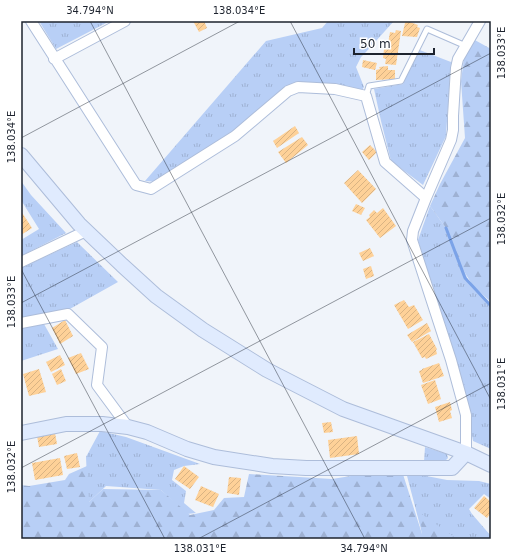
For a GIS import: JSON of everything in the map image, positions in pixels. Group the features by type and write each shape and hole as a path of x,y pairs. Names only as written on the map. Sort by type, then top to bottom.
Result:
{"street":[{"path":"31,21 136,185 151,188 235,136 288,91 298,87 335,89 366,96 386,162 426,198"},
{"path":"54,59 125,21"},
{"path":"21,433 66,424 102,424 128,427 147,432 188,450 214,457 272,466 314,468 452,468 466,453 466,415 451,360 412,240 413,231 451,140 453,130 456,68 458,59 480,21"},
{"path":"21,155 86,231 122,266 156,296 203,330 267,370 343,409 466,453 491,466"},
{"path":"21,262 86,231"},
{"path":"21,323 68,314 102,347 97,385 128,427"}],"lane":[{"path":"366,96 369,86 401,81 427,29 466,46"}],"green space":[{"path":"39,21 110,21 56,49"},
{"path":"328,21 394,21 361,57 356,67 364,87 361,92 298,85 234,134 157,182 145,181 266,41 322,28"},
{"path":"473,39 491,49 491,302 473,286 459,263 446,228 430,206 465,138 461,81 464,58"},
{"path":"417,49 451,62 446,136 423,185 391,161 374,89 403,84"},
{"path":"21,181 31,195 66,233 21,256 21,240 39,229 21,200"},
{"path":"430,206 446,228 469,282 491,306 491,449 473,441 469,419 418,240"},
{"path":"77,242 118,282 68,310 21,319 21,268"},
{"path":"44,324 58,349 21,361 21,328"},
{"path":"100,431 126,437 200,464 184,466 174,470 172,480 186,491 184,503 196,513 187,514 161,490 106,486 88,503 86,457"},
{"path":"425,447 447,454 448,458 443,463 424,462"},
{"path":"87,466 89,502 103,489 161,490 190,515 214,510 224,498 244,497 249,474 332,479 401,468 422,534 420,513 457,539 21,539 21,485 29,486 65,480 69,474"},
{"path":"406,472 447,480 479,481 491,484 491,499 484,494 469,509 491,536 491,539 429,539 423,537"}],"building":[{"path":"193,21 204,21 207,28 199,32"},
{"path":"407,21 418,25 417,27 420,28 417,37 402,36 405,23"},
{"path":"396,30 401,31 396,65 385,64 386,59 383,58 384,49 387,49 390,32 395,33"},
{"path":"363,60 377,63 375,70 362,67"},
{"path":"388,66 388,70 395,70 395,79 376,80 376,70 380,69 379,67"},
{"path":"295,126 299,133 277,148 273,141"},
{"path":"302,137 308,145 286,163 278,152"},
{"path":"370,145 377,152 369,160 362,152"},
{"path":"358,170 376,189 362,203 344,183"},
{"path":"356,204 365,208 361,215 352,211"},
{"path":"383,208 396,226 380,238 366,220 370,217 369,215 374,210 377,213"},
{"path":"21,211 32,228 21,235"},
{"path":"370,248 374,256 363,261 359,253"},
{"path":"371,266 374,276 366,279 363,269"},
{"path":"404,300 409,307 414,305 423,320 408,329 394,305"},
{"path":"65,320 73,336 60,344 52,328"},
{"path":"427,323 431,331 412,342 407,335"},
{"path":"429,334 437,349 437,354 426,359 425,357 422,358 413,342"},
{"path":"81,353 89,369 76,374 68,358"},
{"path":"60,355 65,365 51,372 46,362"},
{"path":"439,363 444,376 423,383 419,371"},
{"path":"39,369 46,392 29,396 23,374"},
{"path":"61,369 66,381 57,385 52,374"},
{"path":"435,380 441,399 428,404 421,385"},
{"path":"450,402 452,418 439,422 435,407"},
{"path":"331,422 333,432 324,433 322,423"},
{"path":"55,433 57,444 39,447 37,436"},
{"path":"357,436 359,454 330,458 328,440"},
{"path":"77,453 80,467 67,469 64,456"},
{"path":"60,458 63,475 35,480 32,463"},
{"path":"184,466 199,477 190,489 175,479"},
{"path":"229,477 241,478 239,495 227,493"},
{"path":"201,486 219,494 213,507 195,500"},
{"path":"484,496 491,502 491,513 487,518 474,508"}],"waterway":[{"path":"446,228 465,278 491,306"}]}
